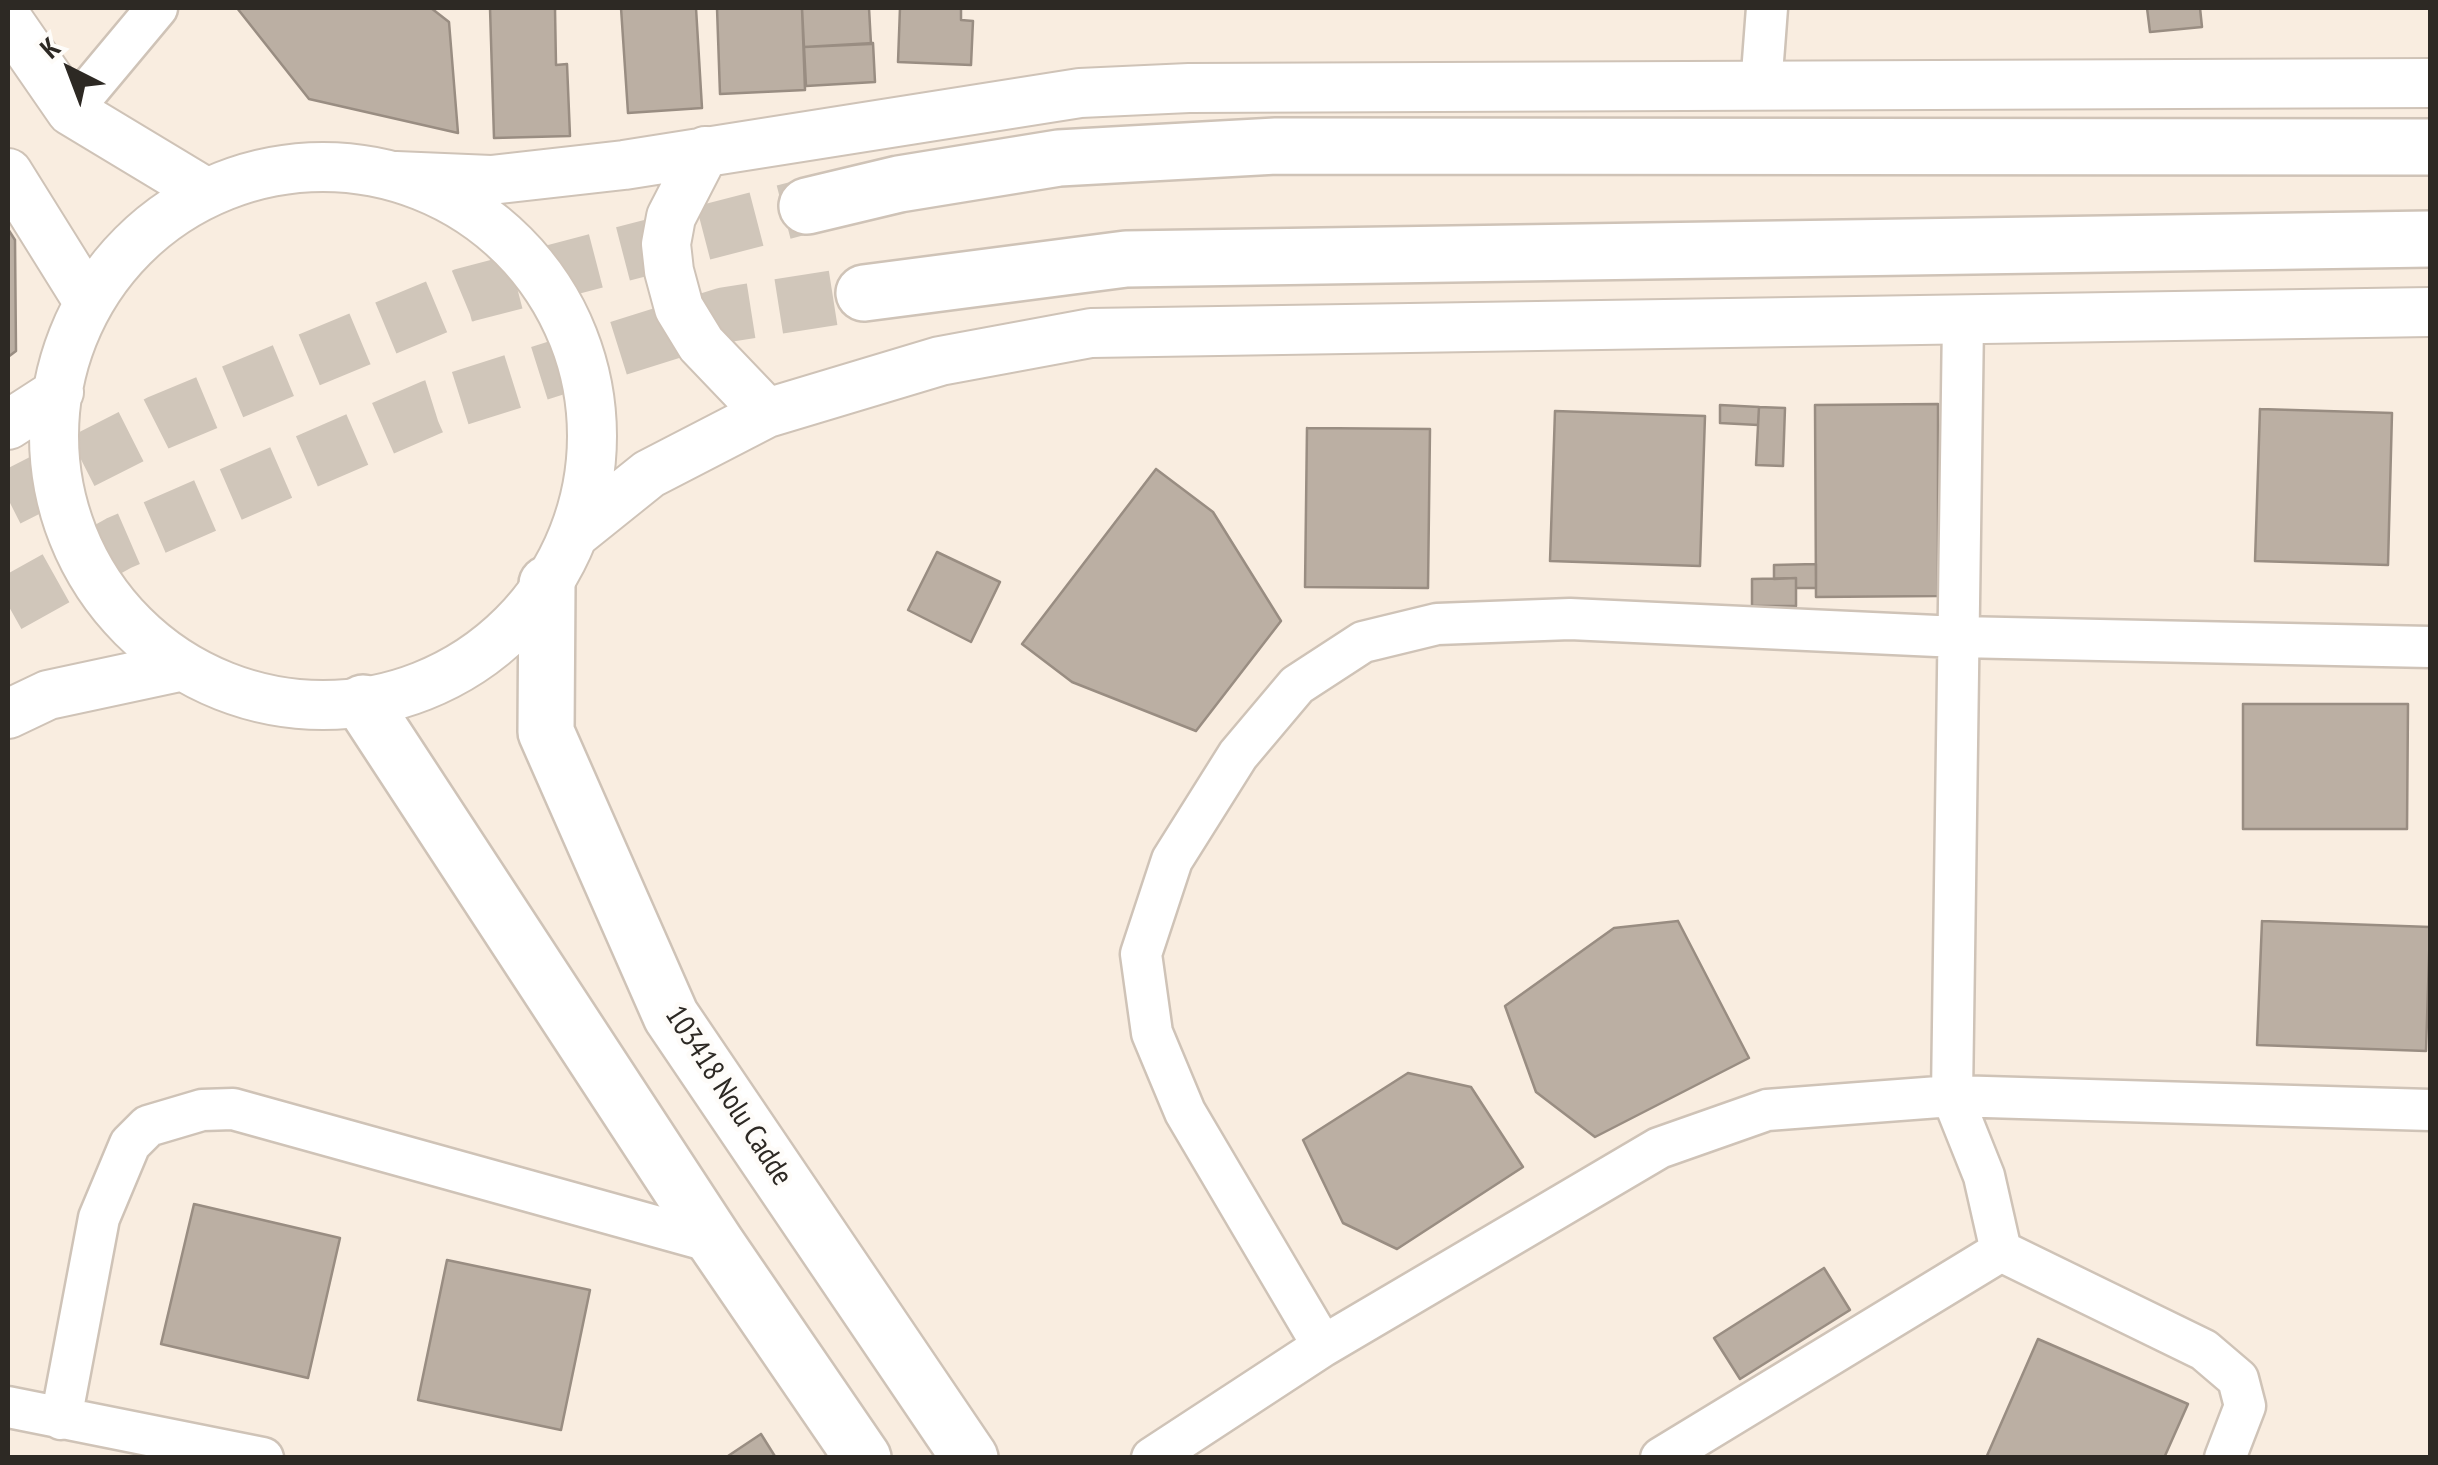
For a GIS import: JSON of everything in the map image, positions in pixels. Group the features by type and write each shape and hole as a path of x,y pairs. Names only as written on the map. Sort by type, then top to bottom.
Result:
{"main road":[{"path":"807,206 898,184 1059,158 1276,146 2430,147"},
{"path":"864,293 1126,259 2430,239"},
{"name":"103418 Nolu Cadde","path":"547,584 546,732 672,1016 970,1458"},
{"path":"362,703 716,1243 862,1458"}],"street":[{"path":"71,111 157,8"},
{"path":"1761,88 1768,8"},
{"path":"8,20 71,111 207,193"},
{"path":"396,176 448,197 495,228 534,268 564,316 584,368 592,424 589,480 573,535 547,584 512,628 468,663 417,688 362,703 306,705 250,696 174,668 114,608 86,565 65,516 55,466 54,414 74,332 89,303 140,240 207,193 253,176 300,168 348,168 396,176 491,180 706,151 1080,92 1189,88 2430,83"},
{"path":"706,151 671,217 666,244 669,270 678,308 701,344 767,413"},
{"path":"8,173 89,303"},
{"path":"573,535 649,474 767,413 940,361 1091,333 2430,312"},
{"path":"1963,321 1952,1096 1984,1176 2001,1252"},
{"path":"8,425 59,392"},
{"path":"1322,1346 1186,1112 1152,1034 1142,954 1172,860 1238,754 1296,686 1363,642 1437,624 1570,619 1958,637 2430,647"},
{"path":"8,714 48,695 174,668"},
{"path":"1152,1458 1322,1346 1659,1148 1766,1110 1952,1096 2430,1110"},
{"path":"61,1419 100,1218 130,1144 148,1126 202,1110 233,1109 716,1243"},
{"path":"1661,1458 2001,1252"},
{"path":"2001,1252 2204,1350 2238,1380 2245,1406 2225,1458"},
{"path":"8,1407 264,1458"}],"building":[{"path":"237,8 431,8 449,22 458,133 309,99"},
{"path":"490,8 566,8 555,9 556,65 567,64 570,136 494,138"},
{"path":"621,8 696,8 702,108 628,113"},
{"path":"717,8 802,8 805,90 720,94"},
{"path":"802,8 869,8 871,44 804,47"},
{"path":"900,8 961,8 961,20 973,21 971,65 898,62"},
{"path":"2147,8 2200,8 2202,27 2150,32"},
{"path":"873,43 875,82 806,86 804,47"},
{"path":"8,229 15,240 16,351 8,357"},
{"path":"1938,404 1938,596 1816,597 1815,405"},
{"path":"1720,405 1759,407 1758,425 1720,423"},
{"path":"1759,407 1785,408 1783,466 1756,465"},
{"path":"2260,409 2392,413 2388,565 2255,561"},
{"path":"1555,411 1705,416 1700,566 1550,561"},
{"path":"1307,428 1430,429 1428,588 1305,587"},
{"path":"1156,469 1213,512 1281,621 1196,731 1072,682 1022,644"},
{"path":"937,552 1000,582 971,642 908,610"},
{"path":"1816,564 1816,588 1796,588 1796,578 1774,579 1774,565"},
{"path":"1796,578 1796,606 1752,606 1752,579"},
{"path":"2243,704 2408,704 2407,829 2243,829"},
{"path":"1678,921 1749,1058 1595,1137 1536,1092 1505,1006 1614,928"},
{"path":"2262,921 2430,927 2426,1051 2257,1045"},
{"path":"1408,1073 1471,1087 1523,1167 1397,1249 1343,1223 1303,1140"},
{"path":"194,1204 340,1238 308,1378 161,1344"},
{"path":"447,1260 590,1290 561,1430 418,1400"},
{"path":"1824,1268 1850,1310 1740,1379 1714,1338"},
{"path":"2038,1339 2188,1404 2164,1458 1986,1458"},
{"path":"761,1434 776,1458 725,1458"}],"tunnel":[{"path":"8,499 158,423 465,295 807,206"},
{"path":"8,605 119,543 432,407 724,315 864,293"}]}
